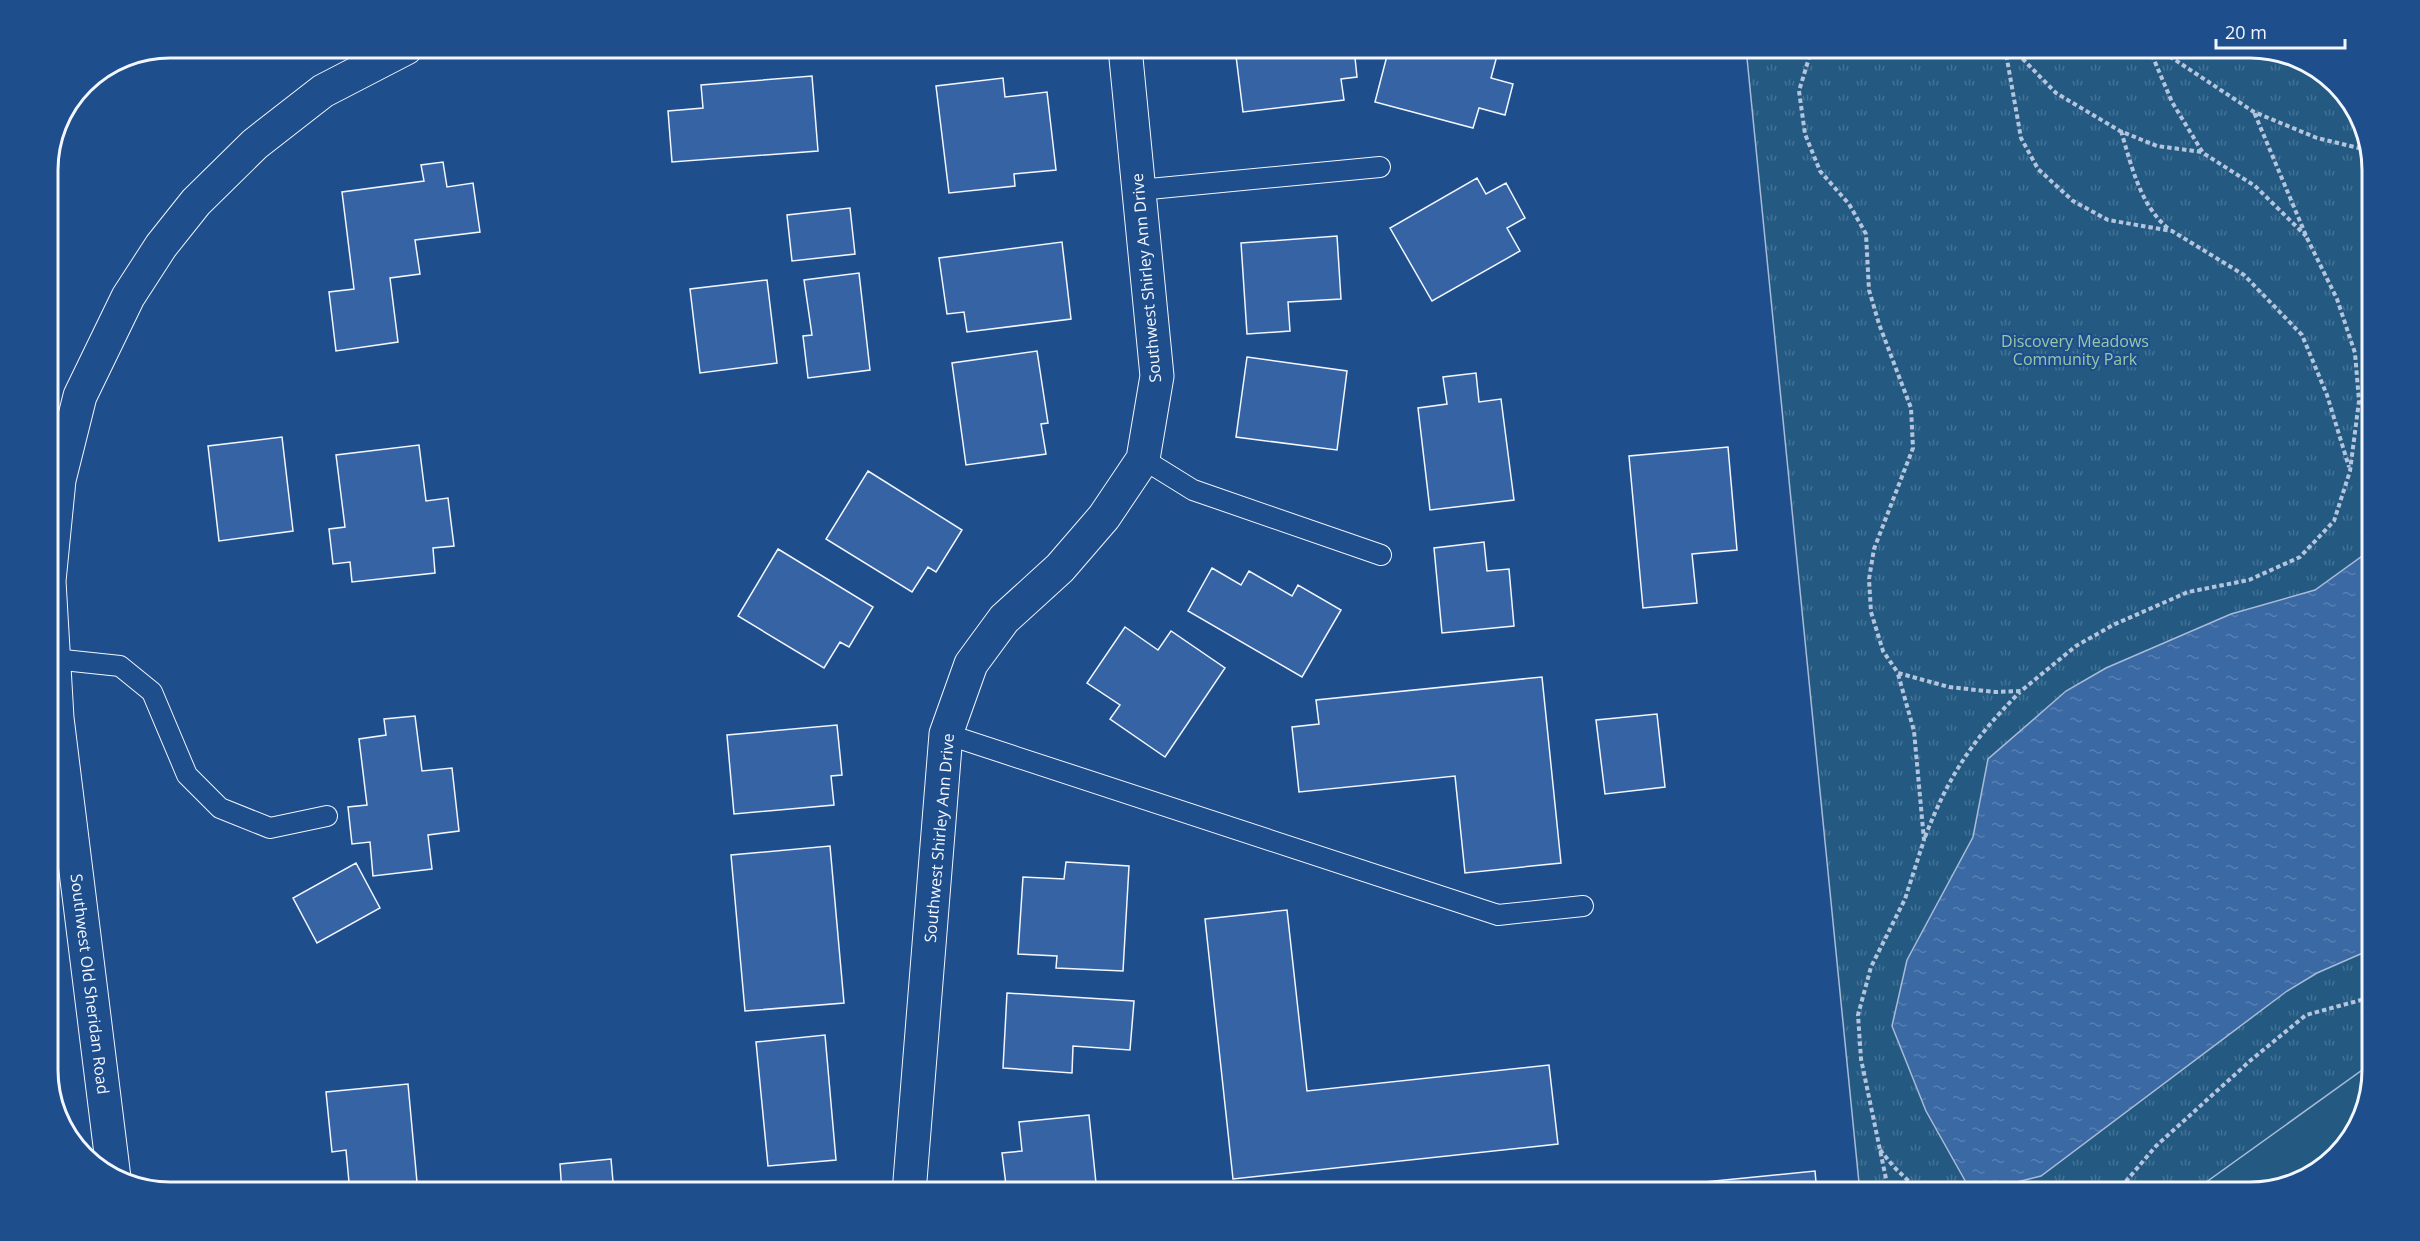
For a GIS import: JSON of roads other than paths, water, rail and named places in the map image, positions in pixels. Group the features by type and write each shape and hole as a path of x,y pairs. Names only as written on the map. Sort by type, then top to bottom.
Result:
{"main road":[{"name":"Southwest Old Sheridan Road","path":"59,480 80,396 128,297 161,246 196,202 255,144 323,91 385,59"},
{"name":"Southwest Shirley Ann Drive","path":"910,1183 946,734 971,664 1004,620 1060,568 1104,516 1143,459 1157,376 1126,59"},
{"name":"Southwest Old Sheridan Road","path":"59,734 113,1166"}],"lane":[{"path":"1139,190 1380,167"},
{"path":"1143,459 1193,490 1381,555"},
{"path":"59,660 120,666 152,692 187,775 220,808 270,828 327,816"},
{"path":"946,734 1498,915 1583,906"}],"water":[{"path":"2361,557 2362,953 2317,973 2287,991 2041,1176 2013,1183 1966,1183 1926,1111 1892,1026 1907,960 1973,837 1988,759 2066,691 2106,668 2231,614 2315,590"}],"park label":[{"name":"Discovery Meadows Community Park","path":"2075,350"}]}
